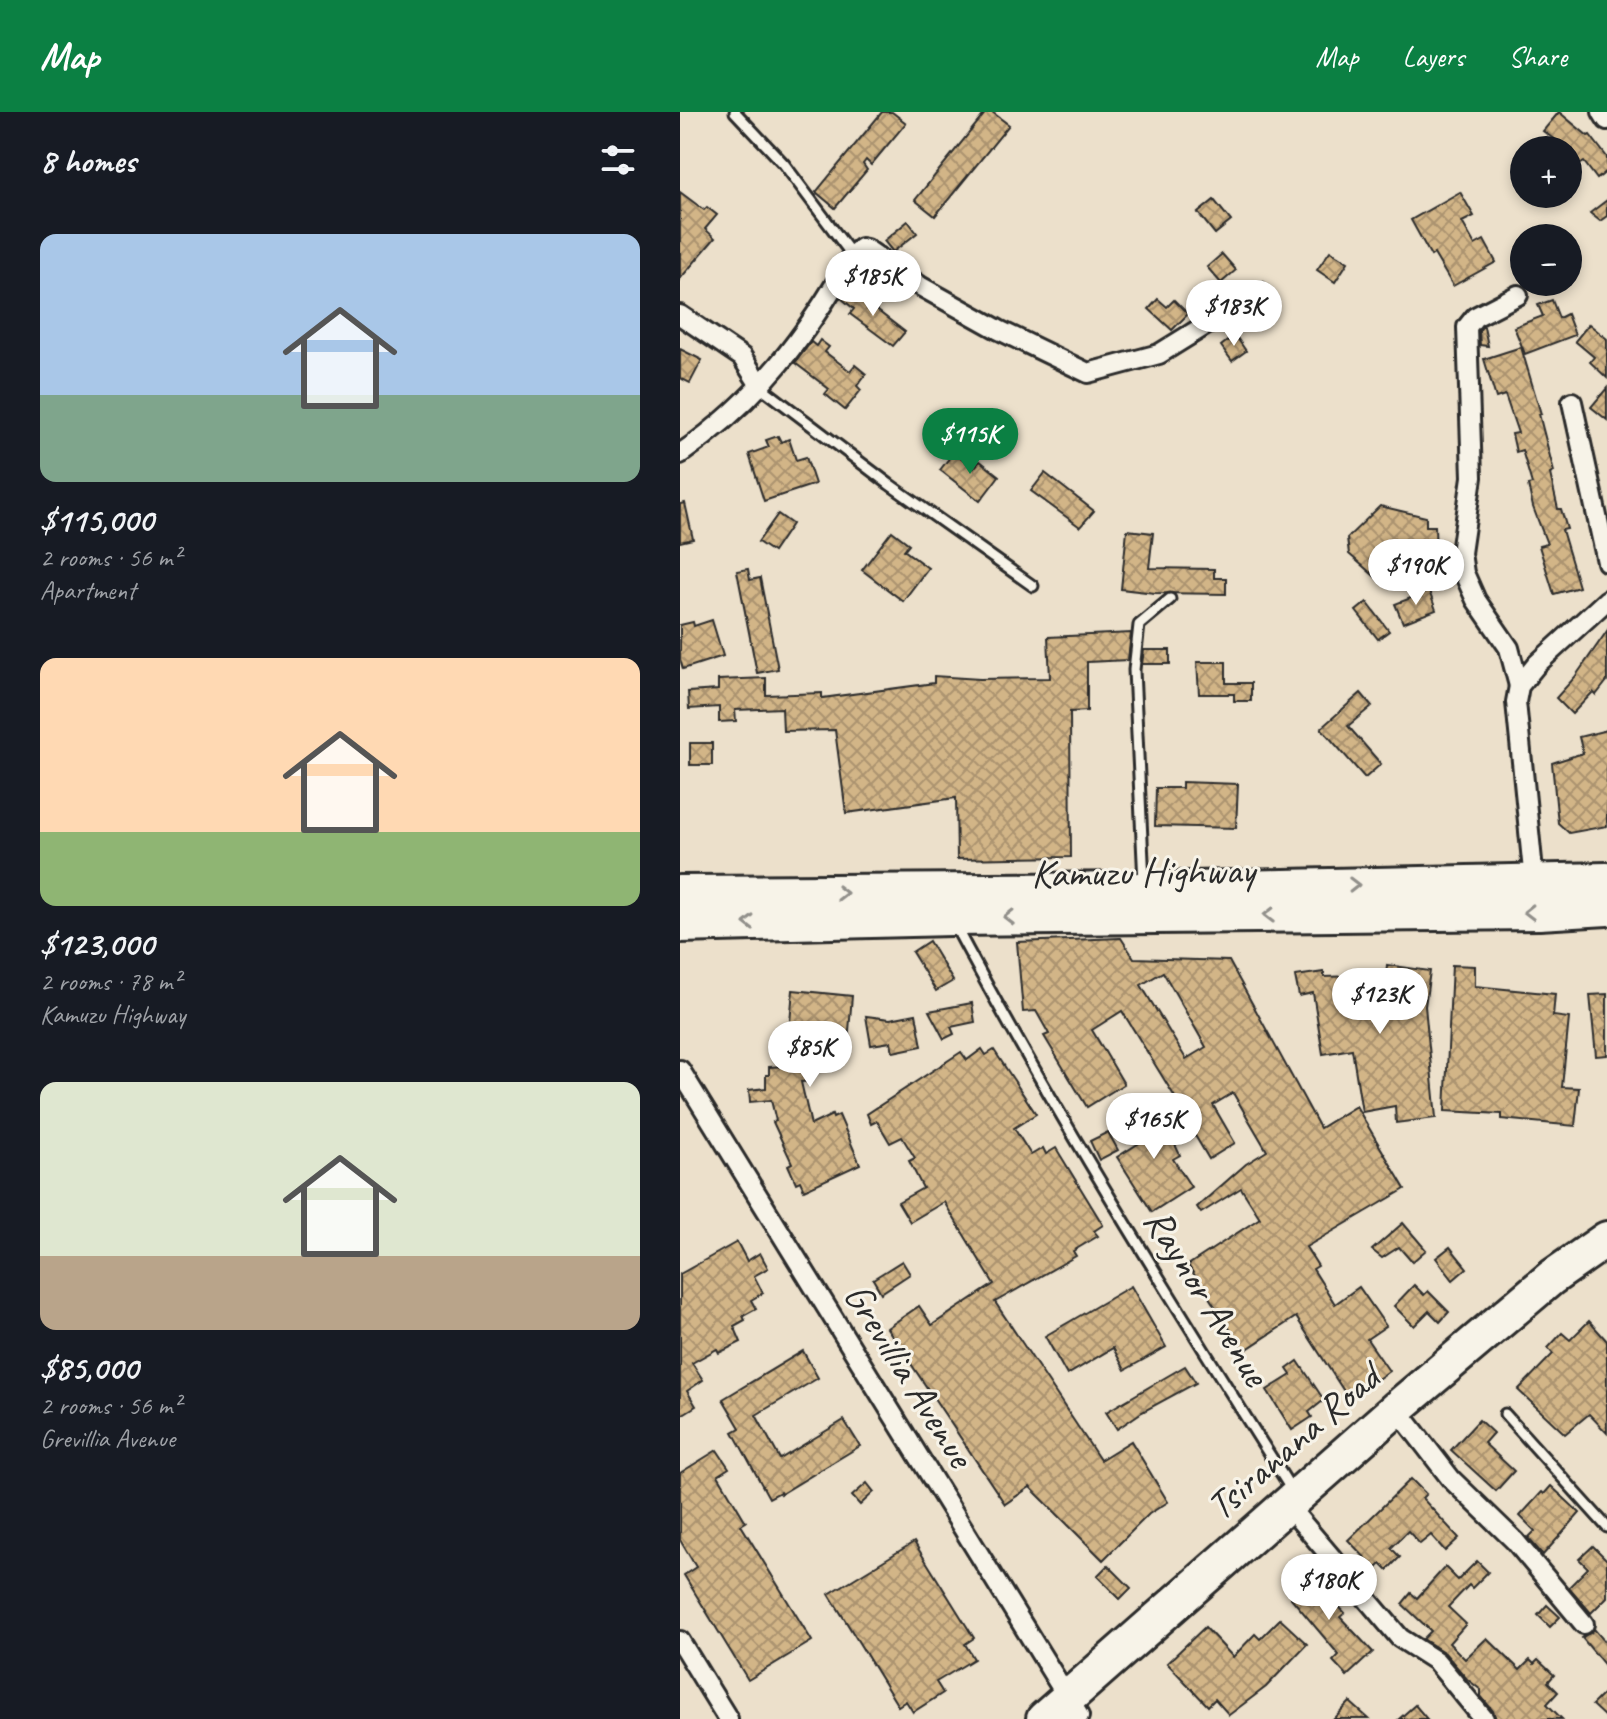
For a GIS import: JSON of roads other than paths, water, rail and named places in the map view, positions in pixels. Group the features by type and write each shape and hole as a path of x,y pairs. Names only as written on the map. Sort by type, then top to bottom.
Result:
{"highway":[{"name":"Kamuzu Highway","path":"680,893 1144,890 1607,880"},
{"name":"Kamuzu Highway","path":"680,925 951,918 1539,912 1607,908"},
{"name":"Tsiranana Road","path":"1067,1713 1297,1508 1397,1408 1551,1278 1607,1239"},
{"name":"Tsiranana Road","path":"1297,1508 1607,1260"}],"street":[{"path":"1602,112 1607,120"},
{"path":"680,454 717,429 761,387 800,337 852,255 861,248 929,292 1088,373 1159,354 1259,292"},
{"path":"1516,296 1475,317 1467,327 1472,477 1461,553 1464,573 1476,600 1509,648 1519,686"},
{"path":"680,315 742,357 761,387"},
{"path":"1572,402 1607,562"},
{"path":"1534,881 1516,702 1519,686 1537,664 1607,600"},
{"name":"Grevillia Avenue","path":"680,1070 1067,1713"},
{"path":"1407,1422 1451,1479 1515,1541 1584,1624"},
{"path":"1297,1508 1400,1638 1436,1661 1484,1719"},
{"path":"680,1641 728,1719"}],"lane":[{"path":"735,112 784,164 852,255"},
{"path":"761,387 889,484 1033,586"},
{"path":"1144,890 1134,670 1139,625 1170,599"},
{"name":"Raynor Avenue","path":"951,918 997,1005 1297,1508"},
{"path":"1505,1414 1607,1527"}]}
